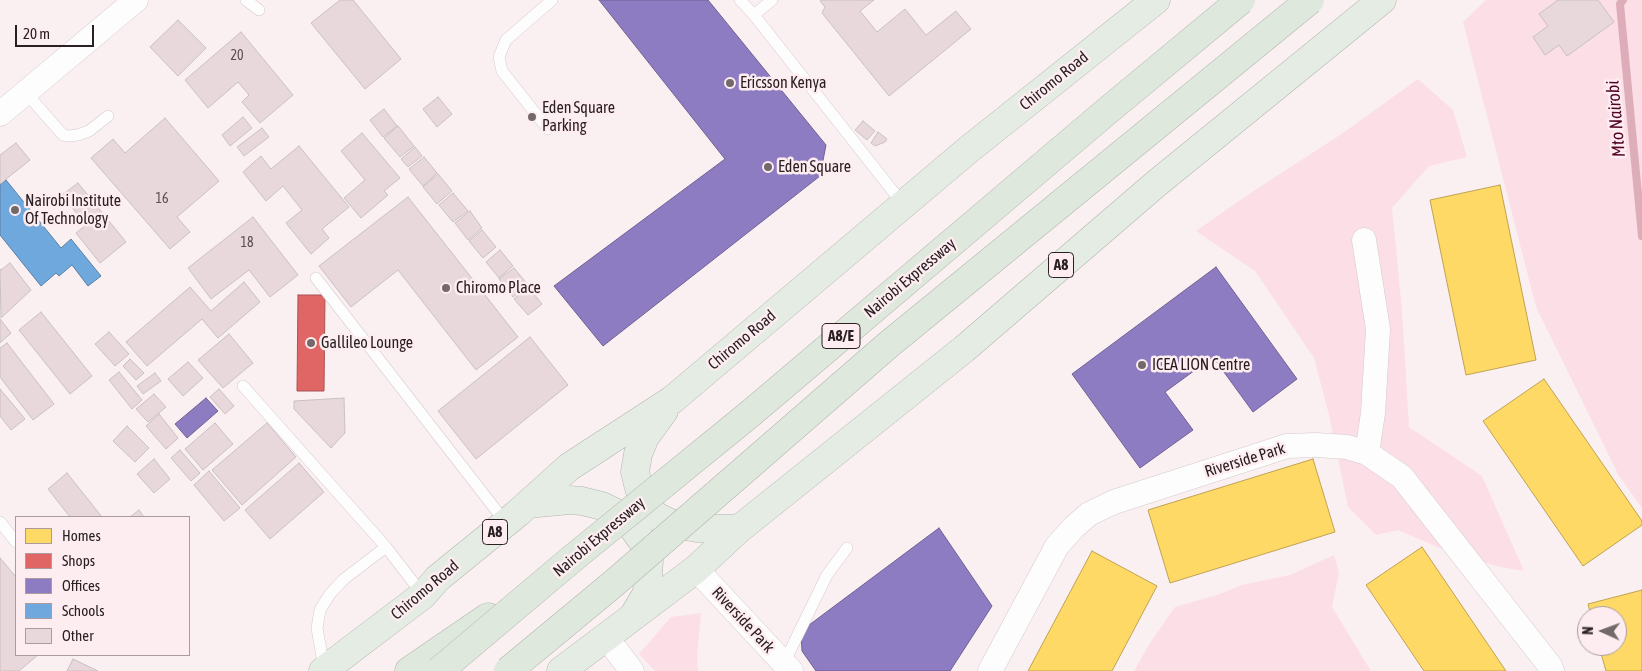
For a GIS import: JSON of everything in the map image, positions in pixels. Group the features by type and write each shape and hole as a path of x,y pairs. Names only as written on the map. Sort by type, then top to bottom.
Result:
{"highway":[{"name":"Chiromo Road","path":"324,670 423,595 438,578 506,523 569,467 672,400 968,150 1156,0"},
{"name":"Nairobi Expressway","path":"440,671 573,558 751,413 1241,0"},
{"name":"A8/E","path":"508,671 613,584 888,345 1310,0"},
{"name":"A8","path":"561,671 696,569 739,528 964,349 1157,183 1382,0"},
{"path":"672,400 645,437 638,454 636,472 641,495 656,516 670,523 697,528 739,528"},
{"path":"528,504 569,500 582,501 602,506 626,518 643,542 649,560 647,593 634,616"},
{"path":"409,671 573,558"}],"street":[{"path":"0,114 136,0"},
{"path":"1364,240 1378,329 1373,413 1367,453"},
{"name":"Riverside Park","path":"990,671 1057,546 1074,526 1088,514 1114,502 1287,446 1316,445 1347,447 1367,453 1402,477 1552,671"},
{"name":"Riverside Park","path":"696,569 787,667"},
{"path":"606,637 632,671"}],"lane":[{"path":"246,0 259,10"},
{"path":"548,129 502,71 499,57 506,40 552,0"},
{"path":"740,0 754,15 903,204"},
{"path":"754,15 772,0"},
{"path":"26,93 63,135 78,135 89,131 108,116"},
{"path":"316,278 506,523"},
{"path":"244,386 386,548 423,595"},
{"path":"0,522 15,541"},
{"path":"324,670 317,628 320,610 330,594 344,579 386,548"},
{"path":"787,667 827,575 847,548"}],"shaded area":[{"path":"1486,0 1642,0 1642,508 1619,476 1536,307 1463,22"},
{"path":"1418,79 1453,110 1467,157 1429,166 1392,208 1402,310 1409,427 1482,476 1524,571 1500,567 1442,549 1398,530 1376,535 1348,507 1329,415 1314,358 1255,271 1196,231 1343,133"},
{"path":"1334,555 1339,573 1332,607 1371,671 1134,671 1150,643 1175,607 1217,595 1242,585 1290,575"},
{"path":"701,613 697,656 698,671 655,671 639,654 671,617"}],"building: Homes":[{"path":"1500,185 1536,360 1466,375 1430,200"},
{"path":"1544,379 1642,521 1642,525 1583,566 1483,421"},
{"path":"1313,459 1335,532 1170,583 1148,510"},
{"path":"1422,547 1506,671 1424,671 1366,585"},
{"path":"1092,551 1157,586 1112,671 1028,671"},
{"path":"1642,590 1642,671 1606,671 1602,656 1627,656 1627,606 1588,606 1588,604"}],"building: Shops":[{"name":"Gallileo Lounge","path":"298,295 325,295 324,391 297,391"}],"building: Offices":[{"name":"Eden Square","path":"599,0 708,0 826,145 820,176 603,346 554,286 725,159"},
{"name":"ICEA LION Centre","path":"1216,267 1297,379 1253,412 1213,357 1165,392 1193,430 1140,468 1072,374"},
{"path":"206,398 218,411 187,438 175,424"},
{"path":"939,528 992,606 950,671 816,671 802,651 801,631"}],"building: Schools":[{"name":"Nairobi Institute Of Technology","path":"6,180 61,248 71,239 101,276 88,286 72,265 59,276 56,273 41,286 0,235 0,185"}],"building: Other":[{"path":"340,0 353,0 401,59 365,89 311,23"},
{"path":"874,0 860,11 877,32 905,9 926,35 956,11 971,29 889,96 822,13 825,7 820,1"},
{"path":"1558,0 1598,0 1614,22 1567,56 1559,45 1545,55 1533,37 1548,26 1539,14"},
{"path":"178,20 206,48 178,76 150,47"},
{"path":"241,32 293,95 260,123 242,102 249,95 238,82 208,108 185,80"},
{"path":"438,97 452,114 437,127 423,109"},
{"path":"384,109 397,126 383,137 370,120"},
{"path":"243,117 252,128 230,146 222,135"},
{"path":"165,118 219,181 177,217 190,232 170,249 91,158 113,139 125,153"},
{"path":"863,121 875,131 867,140 855,130"},
{"path":"398,126 414,146 400,157 384,138"},
{"path":"262,128 269,137 244,156 237,147"},
{"path":"878,132 887,139 885,142 875,146 871,143"},
{"path":"362,133 400,178 384,191 388,195 361,218 344,198 365,180 341,151"},
{"path":"16,143 30,160 0,184 0,155"},
{"path":"299,146 349,207 322,229 329,238 311,254 286,223 302,210 283,186 266,201 243,172 261,156 271,169"},
{"path":"415,147 422,156 408,167 401,159"},
{"path":"424,157 437,173 423,186 409,169"},
{"path":"438,174 452,191 437,204 423,187"},
{"path":"78,183 126,242 100,263 76,233 86,225 62,195"},
{"path":"453,193 468,211 453,222 439,205"},
{"name":"Chiromo Place","path":"408,197 518,337 476,370 398,270 351,307 319,266"},
{"path":"470,211 482,228 468,240 455,223"},
{"path":"253,217 298,275 270,297 249,270 211,299 188,268"},
{"path":"482,230 496,247 483,258 469,241"},
{"path":"500,250 513,266 499,278 486,262"},
{"path":"10,263 31,290 1,318 0,269"},
{"path":"514,268 528,285 513,297 499,279"},
{"path":"244,282 260,302 218,338 202,319 147,366 126,342 190,287 211,311"},
{"path":"528,287 542,304 528,315 514,299"},
{"path":"41,312 92,376 70,394 19,330"},
{"path":"0,319 11,333 0,343"},
{"path":"109,332 129,354 115,366 95,344"},
{"path":"229,334 253,363 223,388 198,360"},
{"name":"Chiromo Place","path":"530,337 568,385 476,459 438,411"},
{"path":"7,343 54,404 33,420 0,377 0,348"},
{"path":"130,359 144,373 136,380 123,366"},
{"path":"188,362 203,378 183,396 168,379"},
{"path":"119,372 142,400 132,409 109,380"},
{"path":"155,373 161,381 143,394 137,386"},
{"path":"0,389 25,419 11,430 0,416"},
{"path":"219,389 234,406 225,414 210,397"},
{"path":"154,394 166,407 148,422 136,409"},
{"path":"344,398 345,433 331,448 294,409 294,401"},
{"path":"159,414 178,438 166,449 146,426"},
{"path":"215,423 233,444 203,470 185,449"},
{"path":"267,423 296,457 242,505 212,470"},
{"path":"127,426 149,448 135,462 113,441"},
{"path":"180,450 200,473 191,481 171,458"},
{"path":"154,459 170,479 154,493 137,474"},
{"path":"299,463 324,492 270,539 245,510"},
{"path":"209,471 240,508 224,521 194,485"},
{"path":"67,473 101,516 69,516 48,489"},
{"path":"139,510 143,516 131,516"},
{"path":"0,558 15,576 15,656 37,656 19,671 0,671"},
{"path":"73,659 98,671 67,671"}],"waterway":[{"name":"Mto Nairobi","path":"1623,0 1620,4 1642,236"}],"place":[{"name":"Ericsson Kenya","path":"730,83"},
{"name":"Eden Square Parking","path":"532,117"},
{"name":"Eden Square","path":"768,167"},
{"name":"Nairobi Institute Of Technology","path":"15,210"},
{"name":"Chiromo Place","path":"446,288"},
{"name":"Gallileo Lounge","path":"311,343"},
{"name":"ICEA LION Centre","path":"1142,365"}]}
